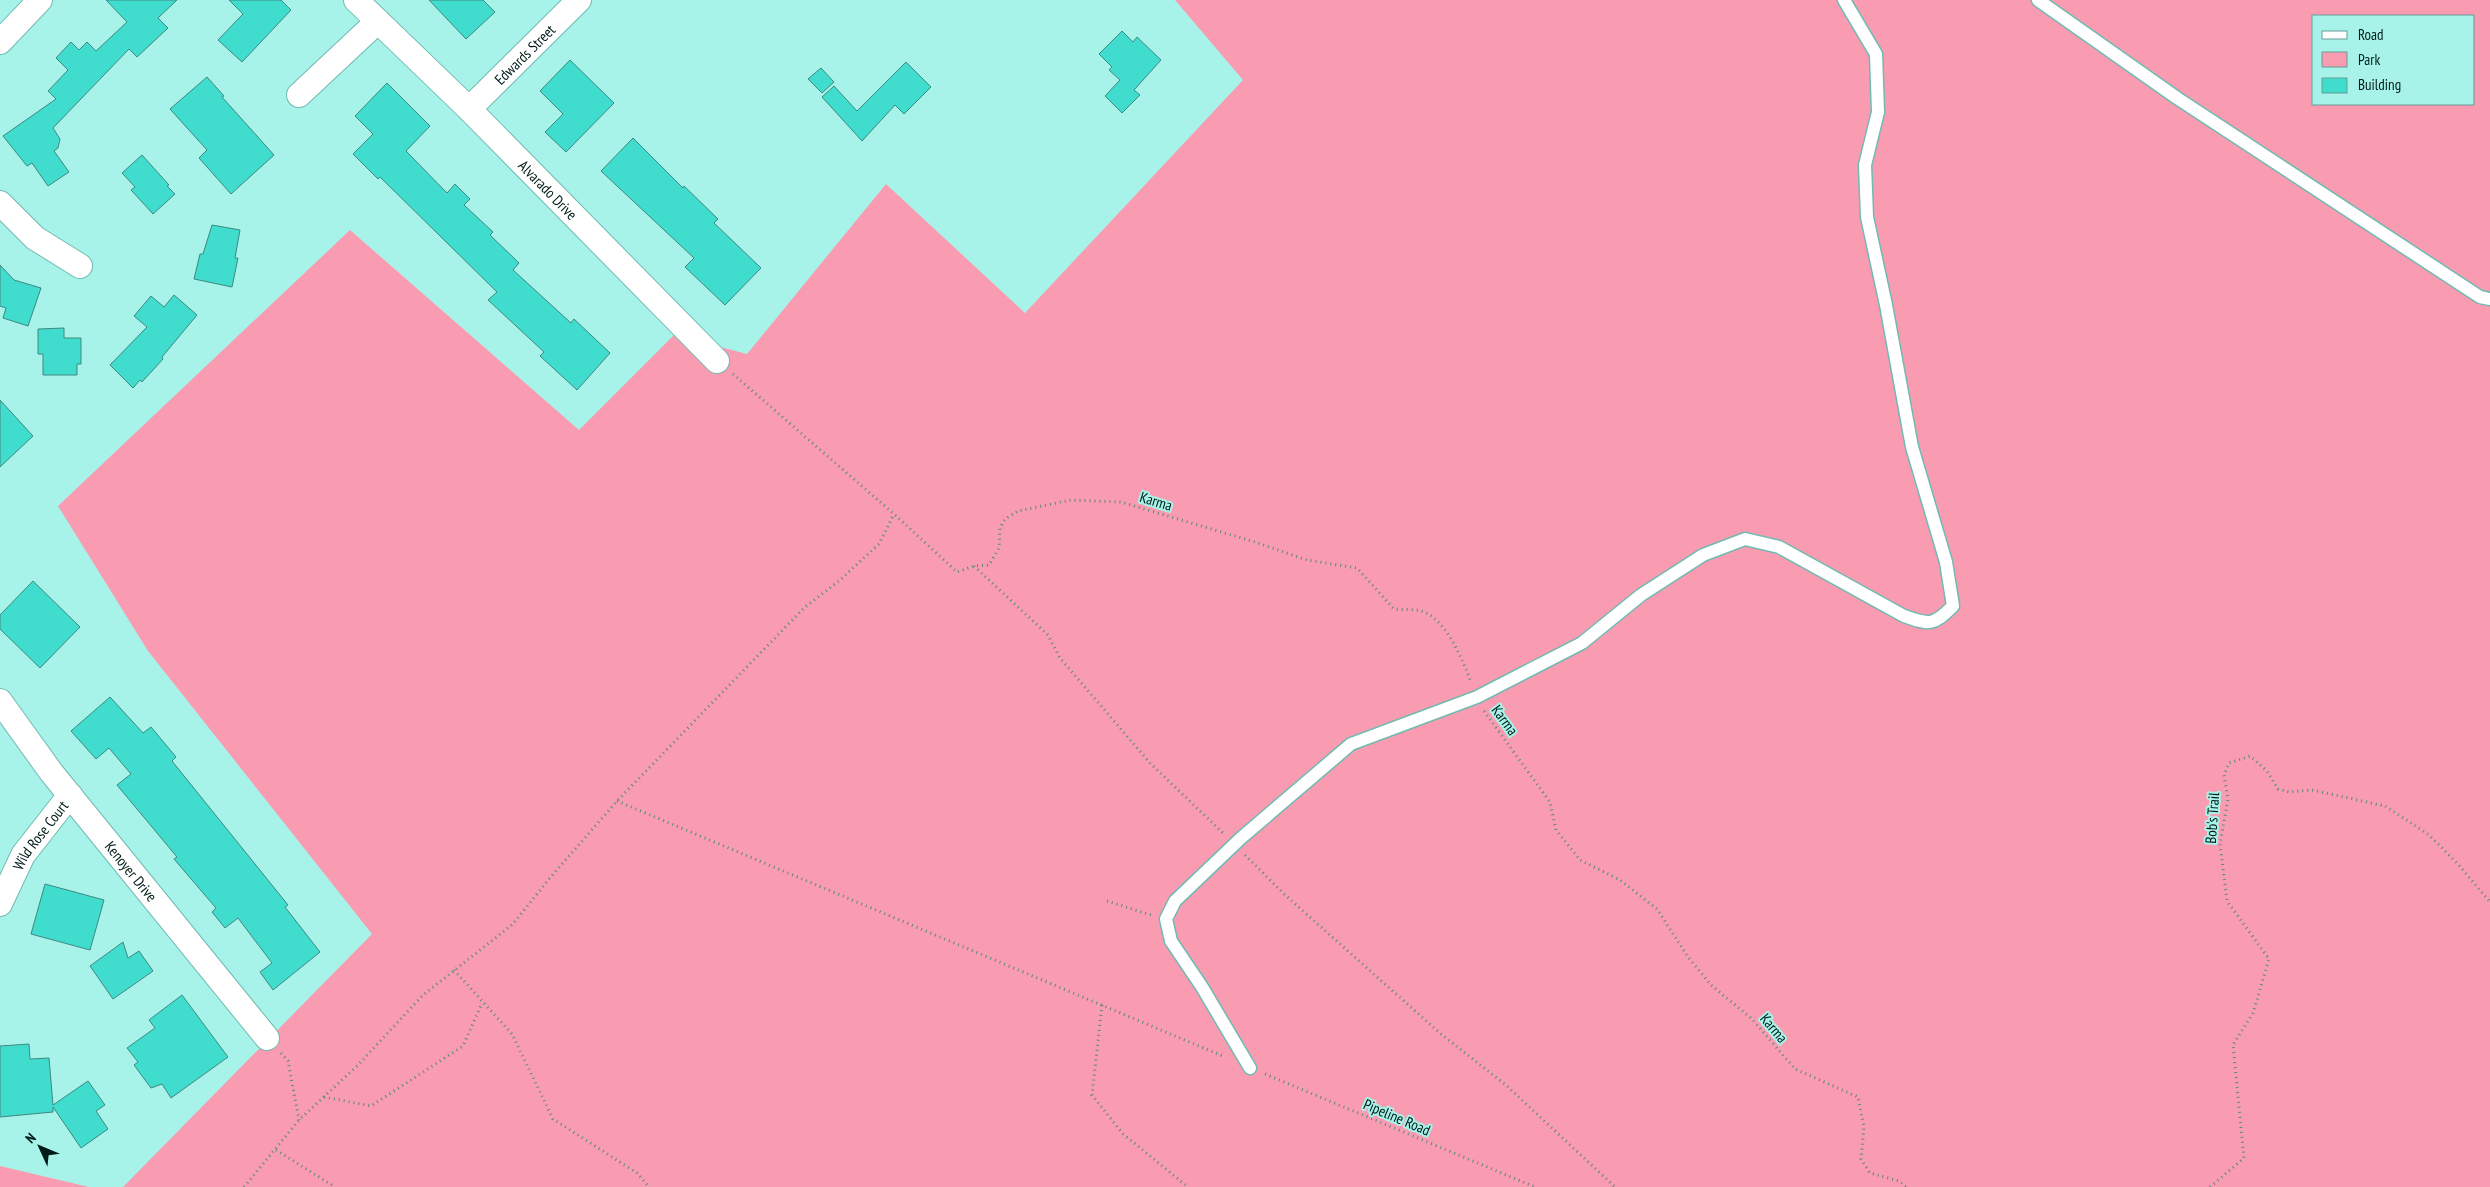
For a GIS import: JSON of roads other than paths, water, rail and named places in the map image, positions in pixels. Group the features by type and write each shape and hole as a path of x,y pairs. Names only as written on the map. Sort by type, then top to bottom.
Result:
{"street":[{"path":"0,42 40,0"},
{"name":"Alvarado Drive","path":"356,0 469,109 717,361"},
{"name":"Edwards Street","path":"469,109 579,0"},
{"path":"298,95 378,21"},
{"path":"0,203 36,238 80,266"},
{"name":"Kenoyer Drive","path":"0,701 70,795 267,1038"},
{"name":"Wild Rose Court","path":"0,904 23,855 70,795"}],"lane":[{"path":"1250,1068 1202,987 1171,941 1166,919 1175,901 1234,844 1351,744 1477,696 1582,643 1641,595 1703,555 1745,539 1779,547 1904,616 1926,624 1940,620 1952,606 1946,562 1912,447 1886,305 1867,217 1865,166 1878,112 1876,54 1844,0"},
{"path":"2038,0 2185,104 2480,297 2490,299"}]}
